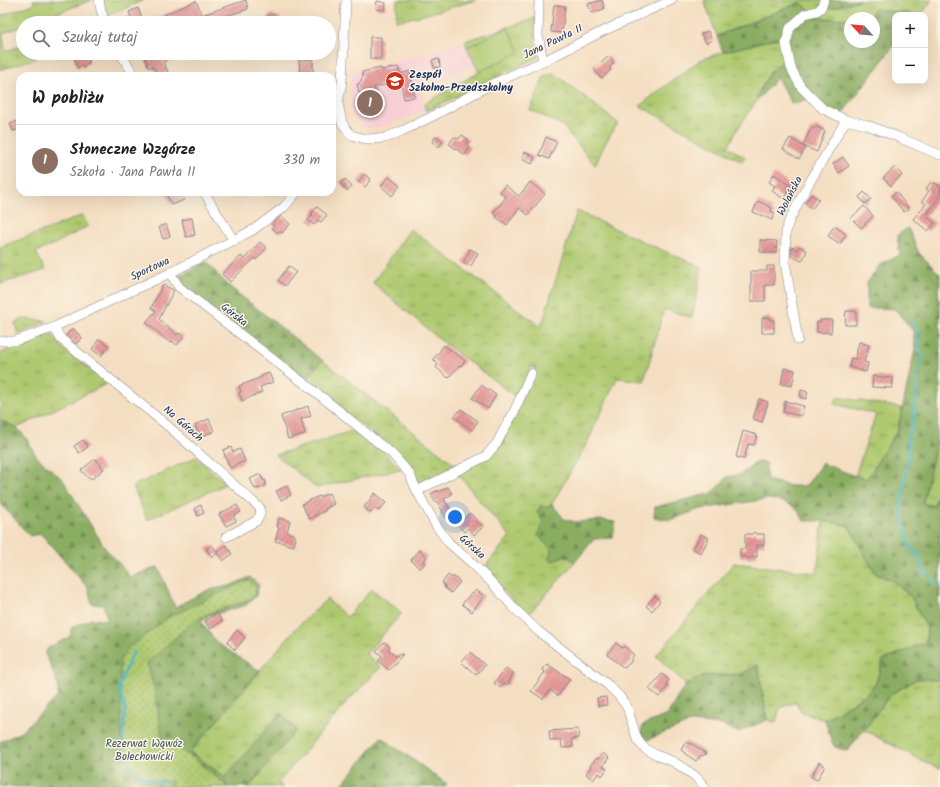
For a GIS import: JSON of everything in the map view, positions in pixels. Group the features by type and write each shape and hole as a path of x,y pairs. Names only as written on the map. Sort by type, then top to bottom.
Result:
{"street":[{"path":"99,0 103,16"},
{"name":"Jana Pawła II","path":"346,0 342,82 336,114 351,135 366,139 385,138 402,132 488,86 672,0"},
{"path":"539,0 538,35 543,61"},
{"path":"824,0 822,8 805,14 790,28 786,44 792,68 801,87 823,109 846,120 867,125 898,136 940,155"},
{"path":"125,60 132,72"},
{"path":"336,91 342,82"},
{"name":"Wolańska","path":"798,340 785,262 786,232 789,221 797,206 846,120"},
{"path":"206,196 234,240"},
{"name":"Sportowa","path":"0,341 15,340 52,328 170,273 253,230 284,207 294,196"},
{"name":"Górska","path":"170,273 178,286 322,397 392,454 409,473 437,527 449,543 475,566 514,608 538,631 608,685 626,706 637,740 644,748 656,755 674,762 695,776 704,787"},
{"name":"Na Górach","path":"52,328 57,332 61,340 169,427 260,508 260,518 226,538"},
{"path":"417,491 486,456 497,443 510,420 531,373"}],"shaded area":[{"name":"Zespół Szkolno-Przedszkolny","path":"465,41 476,64 420,90 426,111 380,127 367,129 354,119 350,104 350,72 425,55 435,50"}],"green space":[{"path":"33,0 92,0 49,16 16,16 16,28 3,33 5,51 16,48 16,60 31,60 0,70 0,16 34,4"},
{"path":"102,0 144,0 107,16 105,16"},
{"path":"397,0 476,0 424,15 396,21"},
{"path":"704,0 826,0 823,11 860,0 932,0 923,12 901,12 874,9 872,12 844,12 844,19 816,18 801,2 717,36"},
{"path":"826,0 860,0 822,11"},
{"path":"801,2 816,18 844,19 844,48 880,48 880,12 872,12 874,9 901,12 892,12 892,48 839,118 811,98 792,104 777,78 758,99 756,97 771,71 788,57 782,40 777,38 723,52 717,36"},
{"path":"536,18 535,40 538,57 426,111 424,104 479,72 519,52 508,28 467,47 465,41"},
{"path":"508,28 520,52 479,72 467,47"},
{"path":"777,38 782,40 788,57 771,71 756,97 758,99 737,130 728,147 745,157 742,162 640,106 700,60 723,52"},
{"path":"554,73 618,123 606,142 595,165 562,125 530,110 544,77"},
{"path":"577,211 702,267 692,318 664,309 644,381 617,378 587,443 552,504 546,508 538,535 552,550 553,561 565,555 575,562 527,616 483,569 510,536 458,473 491,454 518,408 536,368 530,367 529,372 516,397 443,342 373,283 410,229 541,327"},
{"path":"83,215 88,226 55,244 36,252 45,270 0,284 0,247"},
{"path":"908,228 919,253 940,274 940,285 938,289 940,309 940,392 936,443 923,503 934,506 940,481 940,597 938,599 940,614 940,680 917,679 890,695 847,751 835,747 832,743 825,720 867,694 876,683 883,660 926,642 927,628 911,597 895,582 875,573 848,525 823,521 804,521 797,510 784,502 769,499 700,509 670,520 654,517 655,507 712,493 727,477 741,474 757,462 766,463 767,480 791,486 806,486 822,463 867,479 898,429 915,349 913,331 895,309 867,308 867,283 880,265 900,255 897,235"},
{"path":"206,262 230,287 322,360 305,382 180,284 177,277"},
{"path":"23,319 47,321 18,335 15,323"},
{"path":"52,334 62,348 108,383 17,428 0,420 0,354 17,344"},
{"path":"322,360 458,467 424,483 418,482 409,466 394,450 305,382"},
{"path":"838,397 902,408 898,429 867,480 855,476 876,414 834,404"},
{"path":"0,420 17,428 27,439 36,456 63,480 105,548 127,572 129,577 158,567 175,607 208,590 229,586 250,577 259,585 256,596 246,605 210,615 201,622 217,643 260,671 190,752 225,777 281,713 296,730 249,787 0,787 0,742 21,732 58,696 58,685 45,654 48,648 71,636 71,628 91,619 108,620 103,605 92,604 88,588 41,534 30,536 0,503"},
{"path":"355,430 383,451 401,469 316,488 276,455"},
{"path":"936,443 940,443 940,481 934,506 923,503"},
{"path":"196,457 226,484 147,520 133,486"},
{"path":"552,504 564,519 575,522 601,520 615,522 613,538 594,539 575,562 565,555 553,561 548,559 552,550 538,535 543,520 537,512 541,505 546,508"},
{"path":"823,521 848,525 875,573 895,582 911,597 927,628 926,642 883,660 876,683 867,694 825,720 802,713 796,702 780,708 776,722 767,720 758,665 741,674 704,676 686,684 656,656 734,563 817,573"},
{"name":"Rezerwat Wąwóz Bolechowicki","path":"248,580 257,589 250,599 196,619 147,663 155,691 162,738 193,758 228,787 173,787 171,781 144,780 122,762 120,659 129,647 169,617"},
{"path":"372,589 402,613 366,654 381,667 347,702 278,783 283,787 249,787 296,730 225,777 190,752 297,627 327,599 347,617"},
{"path":"758,665 767,720 738,732 722,725 691,722 645,741 641,734 643,725 667,715 686,684 704,676 741,674"},
{"path":"917,679 940,680 940,769 864,730 890,695"},
{"path":"381,737 447,784 445,787 340,787"}],"building":[{"path":"246,0 248,9 226,16 161,16 196,1 202,15"},
{"path":"602,0 604,9 591,13 588,4"},
{"path":"377,1 386,3 385,10 376,9"},
{"path":"554,5 565,6 562,33 551,32"},
{"path":"138,8 141,16 131,16 129,12"},
{"path":"708,31 712,40 706,43 701,34"},
{"path":"370,37 381,37 381,59 370,59"},
{"path":"609,56 614,63 609,68 611,70 602,78 594,69"},
{"path":"439,59 440,67 434,68 432,60"},
{"path":"75,60 88,60 89,63 85,65 84,68 81,66 77,68"},
{"path":"146,60 167,60 163,62 168,72 156,72 152,66 149,68"},
{"path":"299,60 313,60 313,72 300,72"},
{"path":"398,67 400,74 410,71 415,97 404,99 401,82 374,87 379,115 367,117 362,92 359,93 357,84 359,84 363,76 362,72 381,68 381,70"},
{"path":"16,122 16,130 13,131 10,124"},
{"path":"815,126 825,131 817,152 803,146 811,128 814,129"},
{"path":"462,135 469,140 466,144 470,147 465,155 449,144 454,137 459,139"},
{"path":"436,136 443,141 439,147 432,142"},
{"path":"546,137 557,142 549,159 539,155"},
{"path":"790,138 806,148 799,159 783,149"},
{"path":"525,152 535,157 532,164 522,159"},
{"path":"843,157 849,166 839,173 833,164"},
{"path":"895,167 902,175 891,186 883,178"},
{"path":"364,174 371,179 365,187 358,182"},
{"path":"774,174 793,187 784,199 772,191 775,186 769,182"},
{"path":"389,177 400,186 392,196 381,186"},
{"path":"345,179 352,187 347,191 340,183"},
{"path":"530,182 545,194 528,215 519,208 507,225 496,217 497,216 493,213 506,197 500,192 505,185 519,196"},
{"path":"931,182 940,186 940,195 926,216 935,223 928,231 913,219 926,204 922,201 929,191 926,189"},
{"path":"864,192 871,199 865,204 859,197"},
{"path":"896,192 909,209 904,212 891,196"},
{"path":"811,194 819,199 812,209 805,203"},
{"path":"167,196 182,196 184,200 172,205"},
{"path":"758,201 772,208 771,211 775,213 772,220 753,212"},
{"path":"864,206 873,216 861,228 851,218"},
{"path":"317,207 327,215 321,222 318,220 314,225 308,220 313,215 311,214"},
{"path":"281,216 290,224 282,233 280,231 278,233 272,228 274,226 272,224"},
{"path":"192,218 195,235 186,237 182,220"},
{"path":"166,224 170,236 163,239 159,227"},
{"path":"834,226 846,234 840,244 828,236"},
{"path":"760,240 777,241 776,253 760,252"},
{"path":"260,242 267,248 256,260 255,258 230,282 222,274 241,256 244,259"},
{"path":"799,246 807,251 802,261 791,256 791,250 793,247 797,250"},
{"path":"470,249 478,253 471,266 463,263"},
{"path":"289,266 296,272 285,286 278,280"},
{"path":"767,266 774,266 774,285 765,285 765,301 751,301 751,271 767,271"},
{"path":"163,285 174,290 159,319 177,335 179,333 184,337 177,345 172,341 170,343 146,322 156,311 151,308"},
{"path":"846,311 856,311 856,325 845,325"},
{"path":"770,317 770,320 774,320 774,333 762,333 762,318"},
{"path":"820,320 832,320 831,333 817,332 817,322 820,322"},
{"path":"73,328 82,338 76,344 66,335"},
{"path":"99,339 109,346 101,356 92,349"},
{"path":"859,342 869,345 864,362 868,363 866,372 849,367 851,358 855,359"},
{"path":"444,345 465,361 448,378 436,367 438,364 433,359"},
{"path":"784,368 795,370 792,386 781,384"},
{"path":"269,373 273,382 260,387 262,392 242,401 239,393 241,392 239,386"},
{"path":"873,376 893,378 892,388 872,387"},
{"path":"481,385 496,395 488,409 472,398"},
{"path":"801,390 808,392 806,399 800,397"},
{"path":"759,399 768,402 762,422 753,419"},
{"path":"785,401 804,406 801,416 783,412"},
{"path":"308,406 311,416 301,419 305,434 288,439 281,416"},
{"path":"461,409 478,421 472,430 454,417"},
{"path":"209,419 214,431 200,437 195,425"},
{"path":"743,431 757,435 754,445 748,444 744,459 736,457"},
{"path":"83,440 88,447 79,453 74,446"},
{"path":"231,447 233,452 240,449 245,461 230,468 223,450"},
{"path":"95,459 104,469 92,479 90,477 88,478 81,470"},
{"path":"260,474 263,480 266,481 265,486 255,489 250,479"},
{"path":"287,486 291,495 281,500 276,491"},
{"path":"448,487 452,494 444,499 453,514 446,518 437,501 435,502 431,494"},
{"path":"329,493 334,504 309,519 302,504"},
{"path":"375,493 386,503 379,511 375,508 371,513 364,507"},
{"path":"201,505 204,513 198,516 195,508"},
{"path":"237,505 241,512 233,516 236,521 226,526 219,514"},
{"path":"470,513 483,527 474,535 468,528 464,532 457,524"},
{"path":"279,518 290,521 287,532 295,535 294,538 296,538 294,546 275,541 279,528 277,527"},
{"path":"754,532 756,534 764,534 764,545 757,545 757,557 751,557 749,559 747,557 740,557 740,549 745,549 745,534 752,534"},
{"path":"701,534 709,538 701,553 693,549"},
{"path":"212,545 217,552 226,545 232,554 223,561 217,553 212,557 206,549"},
{"path":"419,550 427,557 423,562 425,563 420,569 411,560"},
{"path":"448,575 452,578 453,576 460,582 451,593 442,583"},
{"path":"476,590 484,596 472,612 462,604 471,593 473,594"},
{"path":"655,596 660,601 652,611 646,606"},
{"path":"217,613 222,621 210,629 205,621"},
{"path":"237,630 245,638 235,650 227,642"},
{"path":"384,642 390,647 388,649 395,656 403,654 389,670 378,661 382,656 376,651"},
{"path":"616,643 622,648 624,646 634,655 631,662 624,668 607,654"},
{"path":"470,652 485,665 476,675 461,662"},
{"path":"547,664 570,679 558,696 550,690 543,699 531,691 545,672 542,669"},
{"path":"506,668 513,673 508,685 504,683 501,688 494,683"},
{"path":"662,674 669,680 666,684 668,686 659,697 649,689"},
{"path":"606,697 607,705 598,706 597,698"},
{"path":"578,729 579,738 572,739 573,747 562,748 561,740 550,741 549,731"},
{"path":"686,741 707,754 700,756 696,761 681,750"},
{"path":"603,753 609,758 603,766 607,769 602,776 599,773 593,780 586,774 591,767 590,766"},
{"path":"819,762 825,766 817,780 811,777"}],"waterway":[{"path":"912,322 917,333 922,362 918,372 913,422 908,437 909,456 901,508 910,547 918,555 924,571 940,585"},
{"path":"134,651 124,673 119,689 125,708 123,752 129,764 138,774 158,781 164,787"}],"place":[{"name":"Zespół Szkolno-Przedszkolny","path":"395,81"},
{"name":"Słoneczne Wzgórze","path":"370,103"}]}
